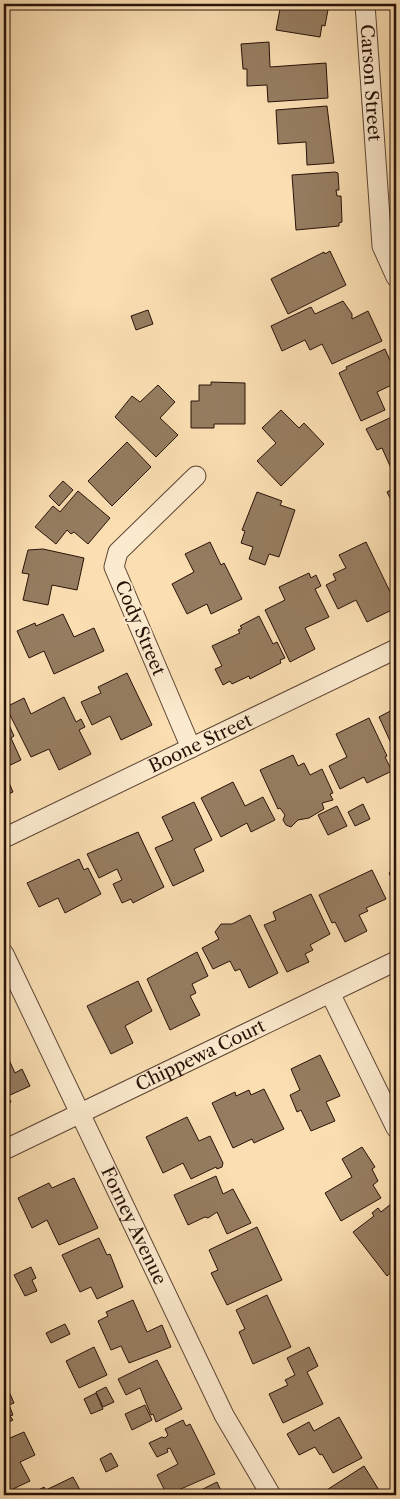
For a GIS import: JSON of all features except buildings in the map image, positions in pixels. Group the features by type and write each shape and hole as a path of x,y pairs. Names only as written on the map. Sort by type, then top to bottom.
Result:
{"street":[{"name":"Carson Street","path":"365,4 382,246 396,277"},
{"name":"Cody Street","path":"191,748 114,568 118,552 196,476"},
{"name":"Boone Street","path":"4,838 396,649"},
{"name":"Forney Avenue","path":"4,954 224,1415 271,1495"},
{"name":"Chippewa Court","path":"4,1150 396,961"},
{"path":"330,993 396,1128"}]}
